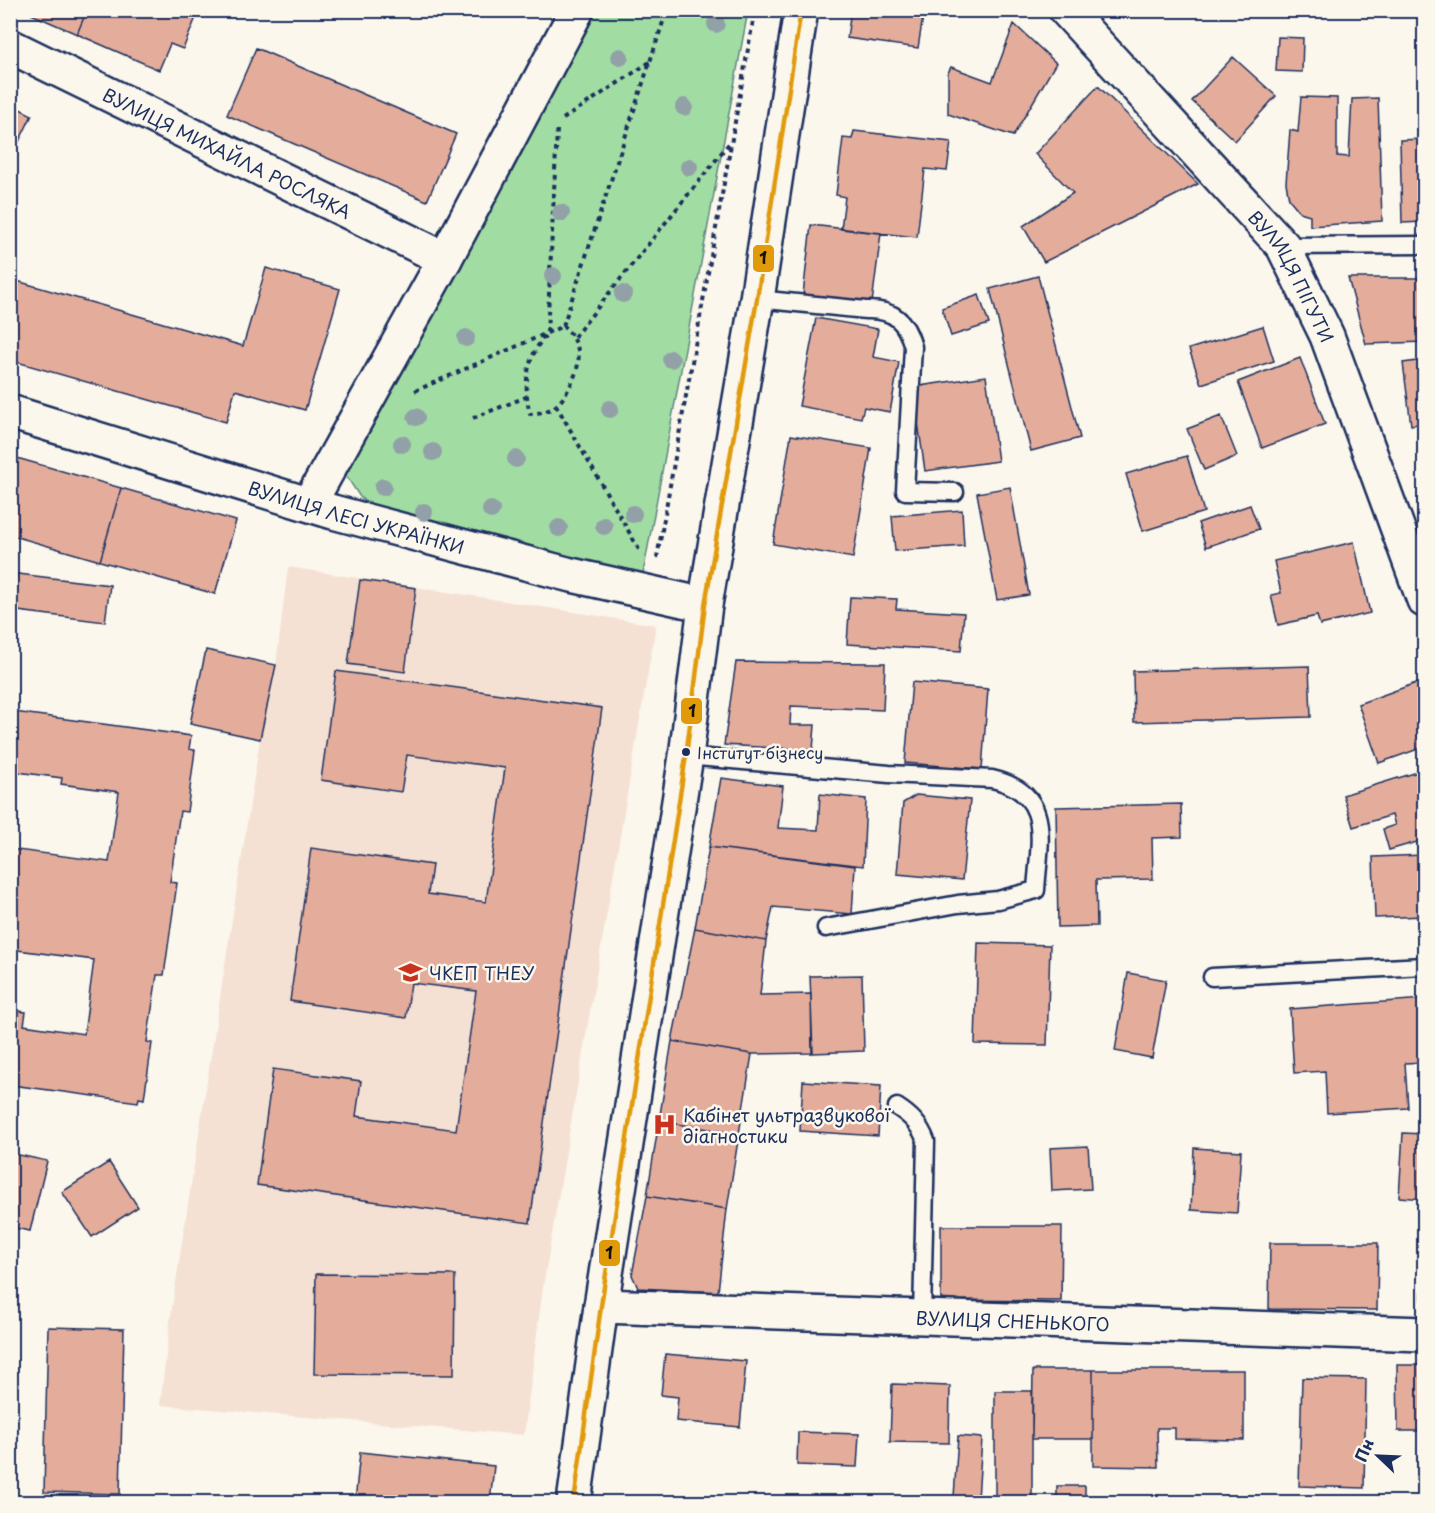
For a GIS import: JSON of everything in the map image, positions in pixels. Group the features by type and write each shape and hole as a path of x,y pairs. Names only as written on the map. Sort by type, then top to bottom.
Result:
{"street":[{"path":"309,504 444,259 577,10"},
{"path":"574,1503 601,1306 686,756 705,605 757,299 801,10"},
{"name":"ВУЛИЦЯ ПІГУТИ","path":"1066,10 1282,246 1327,336 1425,600"},
{"name":"ВУЛИЦЯ МИХАЙЛА РОСЛЯКА","path":"10,46 444,259"},
{"name":"ВУЛИЦЯ ЛЕСІ УКРАЇНКИ","path":"10,412 309,504 567,574 652,584 705,605"},
{"name":"ВУЛИЦЯ СНЕНЬКОГО","path":"601,1306 1425,1334"}],"lane":[{"path":"1282,246 1425,245"},
{"path":"757,299 878,310 890,313 900,320 909,333 913,347 905,491 955,492"},
{"path":"686,756 889,774 992,779 1009,783 1024,792 1031,800 1040,822 1036,890 998,900 958,904 826,928"},
{"path":"1212,977 1425,966"},
{"path":"897,1107 909,1114 926,1141 922,1317"}],"path":[{"path":"411,393 563,326 667,10"},
{"path":"652,584 755,10"},
{"path":"563,326 574,337 579,351 578,366 573,380 556,405 541,413 530,414 526,397 526,379 537,344 547,334 558,123 650,62"},
{"path":"574,337 732,140"},
{"path":"473,418 526,397"},
{"path":"556,405 652,584"}],"shaded area":[{"name":"ЧКЕП ТНЕУ","path":"288,567 656,625 543,1287 524,1435 160,1405 171,1314 260,739 276,665"}],"green space":[{"path":"583,11 748,11 642,579 382,516 360,497 345,474"}],"building":[{"path":"22,10 87,10 77,34"},
{"path":"87,10 199,10 183,49 170,44 159,70 77,34"},
{"path":"851,10 924,10 918,48 847,38"},
{"path":"1014,24 1056,63 1013,136 948,114 948,73 951,67 992,82"},
{"path":"1278,37 1303,38 1302,72 1276,71"},
{"path":"256,48 456,134 427,201 227,115"},
{"path":"1233,57 1276,96 1235,141 1192,101"},
{"path":"1098,86 1198,184 1044,262 1023,226 1073,193 1035,154"},
{"path":"1301,97 1337,98 1337,156 1349,157 1352,99 1378,98 1382,221 1310,226 1310,215 1300,212 1289,199 1286,183 1290,130 1298,132"},
{"path":"10,104 32,115 10,160"},
{"path":"854,131 951,142 947,171 925,169 917,237 841,229 845,197 836,195 843,138 852,139"},
{"path":"1424,139 1424,222 1402,223 1400,140"},
{"path":"811,225 881,233 872,303 803,295"},
{"path":"266,268 340,289 305,410 235,390 226,422 10,360 10,279 243,346"},
{"path":"1038,276 1080,438 1031,451 990,289"},
{"path":"1348,278 1424,278 1424,342 1366,344"},
{"path":"979,295 989,324 951,336 942,308"},
{"path":"816,318 878,329 873,357 899,362 890,412 864,407 861,418 799,406"},
{"path":"1263,326 1274,361 1201,384 1189,349"},
{"path":"1300,358 1325,424 1262,448 1238,382"},
{"path":"1424,360 1424,423 1411,425 1403,363"},
{"path":"986,376 998,461 925,471 913,387"},
{"path":"1221,416 1237,456 1204,470 1187,429"},
{"path":"791,435 871,448 853,558 773,544"},
{"path":"10,456 121,488 100,561 10,535"},
{"path":"1187,456 1204,512 1143,531 1126,474"},
{"path":"1010,487 1029,595 997,600 977,493"},
{"path":"121,488 236,521 215,594 100,561"},
{"path":"1250,505 1259,529 1206,547 1198,523"},
{"path":"962,510 964,546 895,551 892,516"},
{"path":"1354,542 1370,613 1320,625 1317,616 1278,625 1271,595 1281,593 1274,561"},
{"path":"10,573 110,585 105,622 10,610"},
{"path":"360,580 416,588 405,672 348,664"},
{"path":"850,597 897,599 896,609 964,613 961,651 847,644"},
{"path":"206,650 276,665 260,739 190,724"},
{"path":"736,662 885,663 883,710 791,706 790,725 815,725 813,750 724,745"},
{"path":"1309,666 1311,717 1134,722 1133,671"},
{"path":"336,671 602,708 530,1223 257,1185 273,1069 361,1081 356,1116 456,1130 476,991 411,983 406,1018 290,1001 311,848 432,865 428,894 486,902 505,768 407,755 401,792 321,780"},
{"path":"912,682 988,689 982,769 905,763"},
{"path":"1419,682 1424,697 1424,747 1379,763 1358,704"},
{"path":"14,712 191,736 189,749 195,750 187,812 180,811 170,882 177,883 164,975 157,975 147,1042 152,1043 144,1099 139,1098 138,1102 12,1085 14,1074 10,1073 10,1010 26,1012 24,1025 84,1034 94,960 10,949 10,849 109,862 119,792 61,784 62,778 10,771 10,739"},
{"path":"1424,770 1424,840 1389,850 1383,829 1395,825 1392,815 1353,827 1343,795"},
{"path":"721,778 783,786 778,828 818,830 820,794 866,799 863,866 709,847"},
{"path":"916,795 970,800 962,880 897,874 903,803"},
{"path":"1181,804 1182,837 1152,838 1153,879 1096,880 1097,926 1058,927 1056,807"},
{"path":"709,847 855,866 852,914 773,907 766,941 695,928"},
{"path":"1424,855 1424,916 1375,918 1373,857"},
{"path":"695,928 766,941 760,995 811,994 812,1053 752,1054 672,1041"},
{"path":"978,943 1050,945 1047,1045 975,1044"},
{"path":"1128,973 1166,980 1152,1058 1115,1051"},
{"path":"862,975 864,1051 813,1053 810,976"},
{"path":"1424,999 1424,1062 1405,1063 1408,1108 1327,1113 1325,1071 1294,1073 1290,1009"},
{"path":"672,1041 752,1054 739,1134 659,1121"},
{"path":"803,1081 881,1086 878,1136 800,1131"},
{"path":"659,1121 739,1134 727,1209 647,1196"},
{"path":"1403,1133 1424,1134 1424,1199 1399,1197"},
{"path":"1088,1146 1091,1189 1052,1191 1050,1148"},
{"path":"1194,1148 1241,1151 1237,1213 1191,1210"},
{"path":"10,1153 47,1161 30,1231 10,1227"},
{"path":"109,1162 138,1207 92,1237 62,1192"},
{"path":"647,1196 727,1209 718,1292 638,1288 632,1275"},
{"path":"941,1226 1062,1226 1061,1301 941,1300"},
{"path":"1270,1243 1378,1243 1377,1310 1269,1309"},
{"path":"1424,1243 1424,1302 1422,1302"},
{"path":"316,1274 455,1275 454,1375 314,1374"},
{"path":"48,1327 124,1329 120,1494 44,1492"},
{"path":"665,1354 746,1361 740,1427 676,1421 678,1397 661,1395"},
{"path":"1397,1365 1424,1365 1424,1431 1398,1431"},
{"path":"1033,1370 1093,1370 1093,1439 1032,1439"},
{"path":"1093,1370 1244,1370 1244,1440 1175,1439 1175,1428 1157,1428 1158,1467 1093,1466"},
{"path":"1302,1378 1366,1379 1364,1488 1299,1486"},
{"path":"892,1384 950,1386 949,1443 890,1442"},
{"path":"995,1391 1032,1391 1032,1501 995,1501"},
{"path":"798,1432 859,1434 857,1467 797,1465"},
{"path":"958,1436 982,1438 978,1499 954,1497"},
{"path":"360,1452 494,1466 490,1502 355,1502"},
{"path":"1057,1486 1085,1486 1085,1502 1057,1502"},
{"path":"736,1500 778,1502 736,1502"}],"transit line":[{"name":"1","path":"574,1502 601,1306 686,756 705,605 757,299 801,10"}],"place":[{"name":"Інститут бізнесу","path":"686,752"},
{"name":"ЧКЕП ТНЕУ","path":"411,972"},
{"name":"Кабінет ультразвукової діагностики","path":"665,1124"}]}
